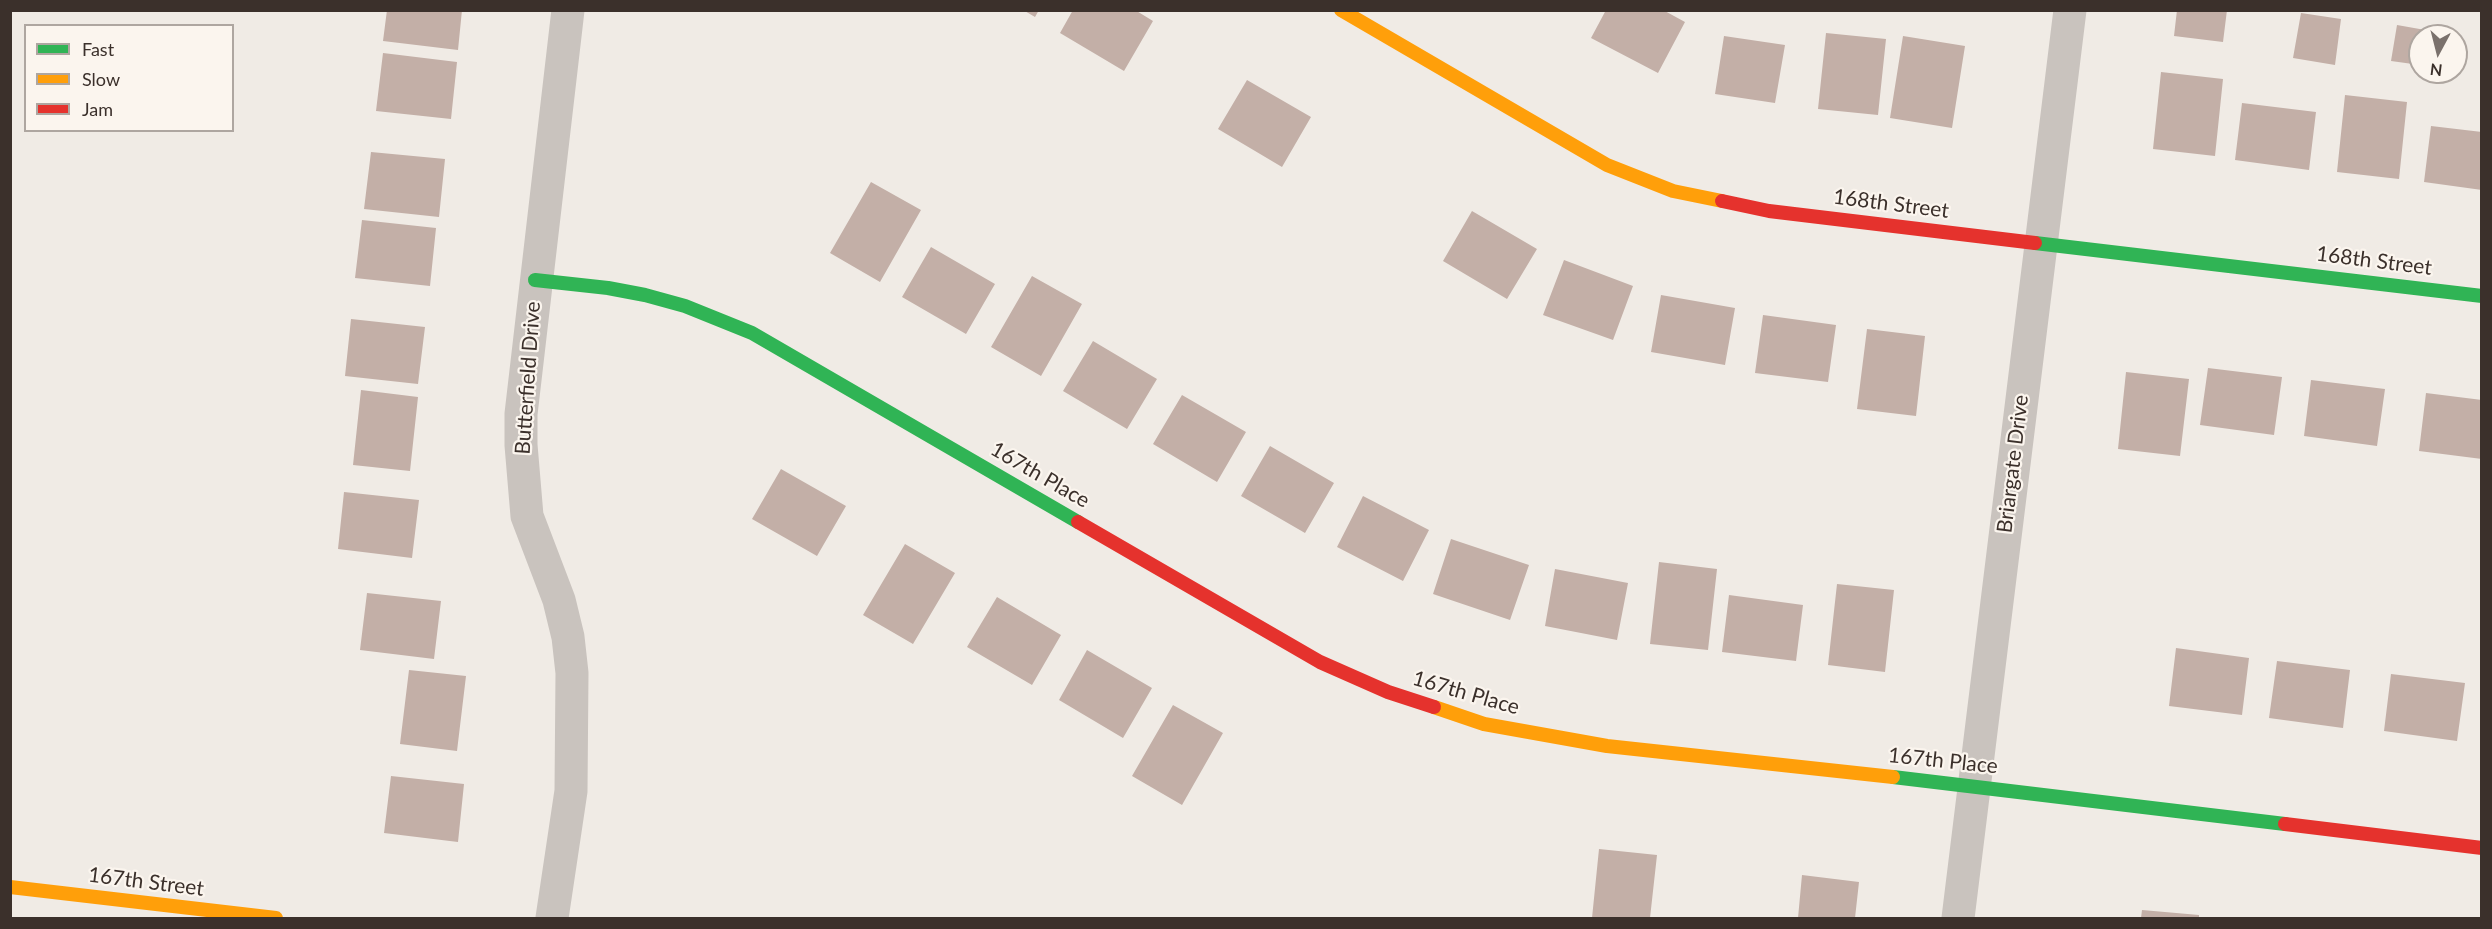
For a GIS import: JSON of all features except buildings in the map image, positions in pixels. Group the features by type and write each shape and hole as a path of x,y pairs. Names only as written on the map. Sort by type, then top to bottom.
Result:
{"street":[{"name":"Butterfield Drive","path":"552,918 572,791 572,674 568,637 559,600 527,516 521,414 568,10"},
{"name":"168th Street","path":"1341,10 1607,165 1673,191 1769,211 2481,296"},
{"name":"Briargate Drive","path":"1958,918 2070,10"},
{"name":"167th Place","path":"535,280 608,288 645,295 685,306 752,333 1320,662 1388,692 1484,724 1607,746 1973,786 2481,848"},
{"name":"167th Street","path":"10,887 151,911 276,918"}],"traffic: fast":[{"path":"2035,243 2482,296"},
{"path":"535,280 608,288 645,295 685,306 752,333 1078,522"},
{"path":"1893,777 2285,824"}],"traffic: slow":[{"path":"1341,10 1607,165 1673,191 1722,201"},
{"path":"1434,707 1484,724 1607,746 1893,777"},
{"path":"10,887 276,918"}],"traffic: jam":[{"path":"1722,201 1769,211 2035,243"},
{"path":"1078,522 1320,662 1388,692 1434,707"},
{"path":"2285,824 2482,848"}]}
